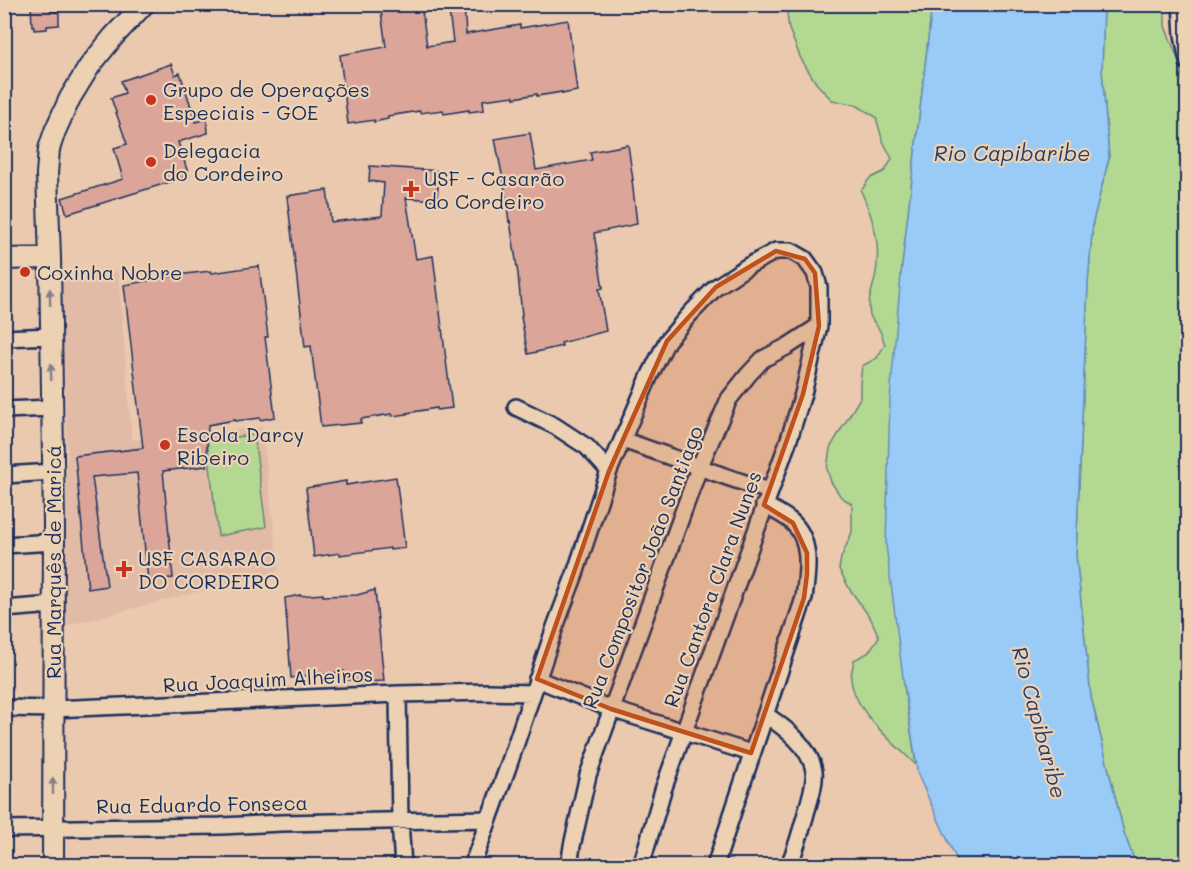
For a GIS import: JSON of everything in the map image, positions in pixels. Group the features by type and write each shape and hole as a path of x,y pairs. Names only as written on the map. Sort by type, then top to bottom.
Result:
{"main road":[{"name":"Rua Marquês de Maricá","path":"53,866 54,542 47,174 49,149 70,98 89,67 144,4"},
{"path":"4,258 50,258"}],"street":[{"path":"1181,4 1188,62"},
{"name":"Rua Cantora Clara Nunes","path":"472,866 609,471 667,341 716,287 776,251 790,251 805,259 815,273 819,287 819,326 803,394 663,790 641,866"},
{"name":"Rua Compositor João Santiago","path":"569,866 588,775 610,709 699,468 729,399 764,359 819,326"},
{"path":"4,338 51,336"},
{"path":"516,407 555,426 587,447 609,471"},
{"path":"4,410 52,408"},
{"path":"623,440 699,468 766,498 793,523 802,537 807,552 804,598 715,866"},
{"path":"4,475 53,472"},
{"path":"4,545 54,542"},
{"path":"4,609 54,605"},
{"path":"535,686 752,753"},
{"name":"Rua Joaquim Alheiros","path":"4,708 53,709 488,692 535,686"},
{"path":"398,694 403,866"},
{"path":"766,715 790,732 810,758 814,771 805,817 788,866"},
{"name":"Rua Eduardo Fonseca","path":"4,829 489,819"}],"highlighted area":[{"path":"776,251 805,259 815,273 819,326 803,394 764,505 793,523 807,553 807,574 804,598 751,753 611,709 537,679 609,471 667,341 716,287"}],"shaded area":[{"name":"Escola Darcy Ribeiro","path":"118,271 132,440 262,427 279,571 65,626 67,450 62,278"}],"green space":[{"path":"786,5 932,5 901,275 904,685 916,765 876,726 859,703 854,691 851,679 854,660 868,653 879,637 871,619 849,588 839,569 852,532 852,504 841,497 831,482 827,469 830,448 860,398 862,366 877,358 885,344 869,310 878,255 876,233 861,191 869,179 885,171 892,159 882,139 876,117 856,105 832,100 816,83 801,59 789,29"},
{"path":"1104,5 1165,5 1165,26 1180,64 1187,105 1187,865 1136,865 1124,833 1091,697 1076,555 1088,283 1093,221 1109,158 1102,70"},
{"path":"254,435 266,527 218,536 207,440"}],"water":[{"name":"Rio Capibaribe","path":"932,5 1104,5 1102,70 1109,158 1093,221 1088,283 1076,555 1091,697 1124,833 1136,865 959,865 918,775 886,545 890,398 901,275"}],"building":[{"path":"31,4 47,4 51,7 51,12 59,12 59,25 34,30"},
{"path":"380,4 421,4 427,46 453,42 448,4 464,4 466,34 568,20 577,91 483,100 484,110 444,114 443,110 420,113 420,111 388,116 388,119 374,122 374,120 348,124 340,55 386,47"},
{"path":"171,64 175,75 180,73 196,122 207,119 208,133 178,142 189,176 67,214 62,198 123,179 114,148 127,144 111,98 125,93 121,81"},
{"path":"530,133 536,170 592,160 590,152 628,145 637,224 594,233 603,288 599,289 606,331 561,343 562,346 528,354 521,317 518,274 510,221 495,139"},
{"path":"370,166 439,171 437,200 406,198 416,259 433,256 452,408 437,410 437,408 392,416 392,414 361,419 361,423 321,427 311,346 305,347 287,196 327,190 331,222 382,216 384,183 369,181"},
{"path":"259,266 275,417 208,425 206,466 163,471 173,578 148,580 137,473 92,477 107,586 88,589 75,456 143,448 124,285 185,274 211,271 212,273"},
{"path":"396,477 405,548 314,557 306,488 346,481 346,485"},
{"path":"375,590 384,681 362,682 345,679 344,671 291,678 285,598 323,594 323,596 357,595"}],"place":[{"name":"Grupo de Operações Especiais - GOE","path":"151,100"},
{"name":"Delegacia do Cordeiro","path":"151,162"},
{"name":"USF - Casarão do Cordeiro","path":"411,189"},
{"name":"Coxinha Nobre","path":"25,272"},
{"name":"Escola Darcy Ribeiro","path":"165,445"},
{"name":"USF CASARAO DO CORDEIRO","path":"124,569"}]}
